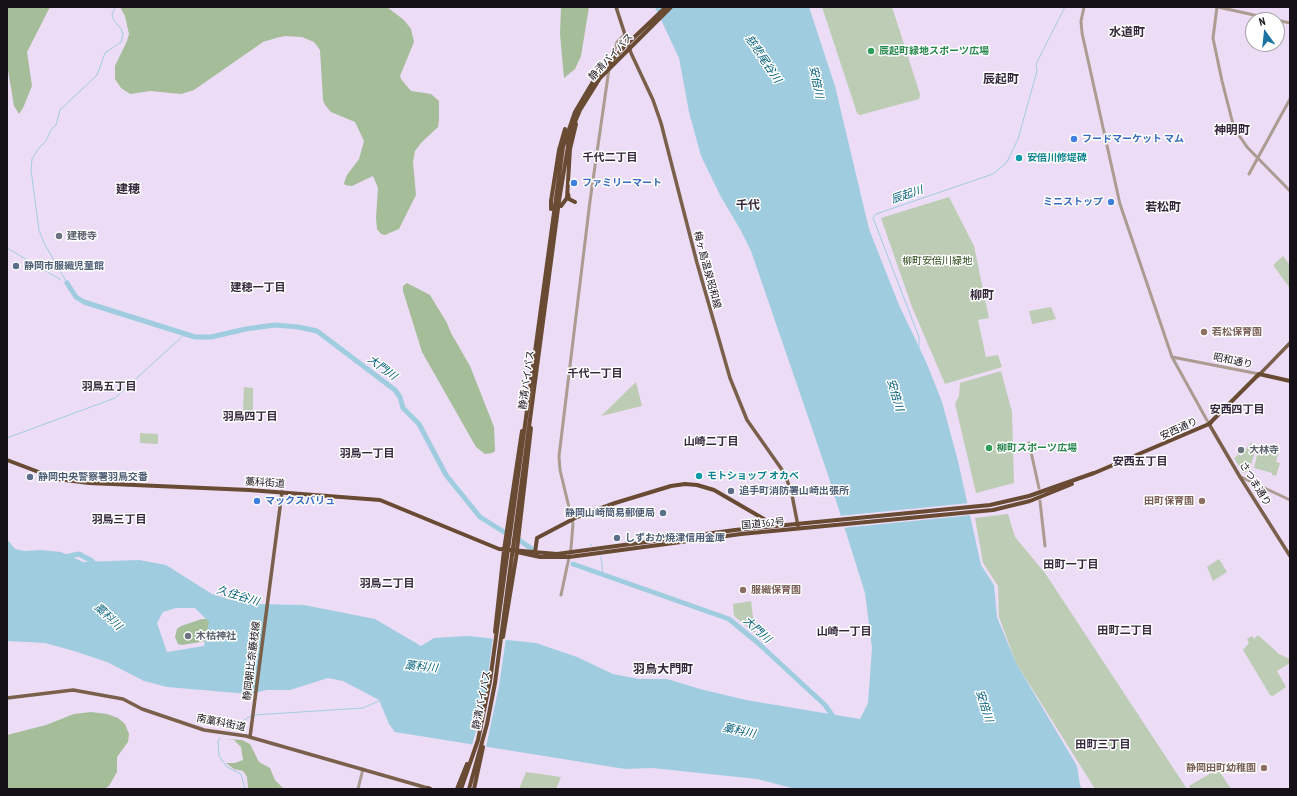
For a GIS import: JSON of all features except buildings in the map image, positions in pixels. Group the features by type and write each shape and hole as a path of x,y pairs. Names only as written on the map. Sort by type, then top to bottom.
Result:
{"highway":[{"name":"静清バイパス","path":"461,789 475,751 493,663 516,512 562,154 568,130 578,105 599,76 615,56 666,7"},
{"name":"静清バイパス","path":"599,76 606,72 671,7"},
{"path":"561,206 566,201 568,194 570,149 576,126 599,76"},
{"path":"551,209 550,201 562,138 573,110 599,76"},
{"path":"568,194 569,199 575,202"},
{"name":"昭和通り","path":"1259,374 1290,381"},
{"name":"静清バイパス","path":"469,789 487,724 498,665 533,376"},
{"path":"498,665 513,579 529,452 533,376"},
{"path":"493,663 504,550 525,409 530,392"},
{"name":"安西通り","path":"1030,501 1209,424"},
{"name":"藁科街道","path":"7,460 51,477 90,483 282,492 380,500 504,550 516,552"},
{"name":"安西通り","path":"1030,496 1094,473"},
{"name":"国道362号","path":"535,553 537,538 572,519 594,510 670,486 692,484 702,486 722,495 764,519 768,527"},
{"name":"国道362号","path":"516,552 570,555 768,527 971,507 1030,496"},
{"name":"国道362号","path":"516,552 540,557 570,555 741,534 994,510 1030,501"},
{"path":"457,789 482,722"},
{"path":"474,789 487,724"}],"main road":[{"name":"梅ヶ島温泉昭和線","path":"616,7 624,35 658,115 697,263 730,378 748,420 784,474 792,495 800,529"},
{"path":"1209,424 1290,343"},
{"name":"さつま通り","path":"1209,424 1240,477 1290,556"},
{"name":"静岡朝比奈藤枝線","path":"250,737 282,492"},
{"name":"南藁科街道","path":"7,698 55,691 83,691 123,698 142,709 209,731 250,737 430,789"}],"street":[{"name":"さつま通り","path":"1084,7 1081,21 1082,33 1120,204 1172,357 1209,424"},
{"path":"1290,23 1218,7 1213,38 1232,120 1238,135 1257,158 1290,190"},
{"path":"561,595 573,534 572,519 560,470 560,442 590,201 608,77 615,46 624,35"},
{"path":"1249,174 1290,99"},
{"name":"昭和通り","path":"1172,357 1259,374"},
{"path":"1029,443 1039,488"},
{"path":"1240,477 1290,500"},
{"path":"1040,501 1045,546"},
{"path":"358,789 363,769"}],"green space":[{"path":"7,7 50,7 27,52 32,86 19,114 14,106 7,64"},
{"path":"120,7 387,7 404,20 411,29 414,42 400,76 401,79 411,91 431,94 439,101 439,119 438,127 421,143 415,151 413,162 416,195 399,229 385,235 381,234 377,229 376,218 378,188 373,176 352,186 345,185 344,183 347,175 359,159 364,141 355,122 331,112 325,105 323,100 320,50 314,42 302,37 285,36 276,38 263,42 194,90 181,94 150,91 130,94 121,88 115,79 115,66 129,34 125,16"},
{"path":"561,7 589,7 581,56 575,69 564,78 560,34"},
{"name":"辰起町緑地スポーツ広場","path":"822,7 892,7 920,94 919,99 860,115 857,113"},
{"name":"柳町安倍川緑地","path":"949,197 974,246 989,318 978,320 986,357 998,355 1002,367 945,384 912,307 881,218"},
{"path":"1283,256 1290,265 1289,287 1273,265"},
{"path":"407,283 430,295 470,366 494,427 495,451 492,453 485,454 476,447 422,352 403,291 403,286"},
{"path":"1051,307 1056,319 1032,324 1029,311"},
{"name":"柳町スポーツ広場","path":"1001,371 1012,412 1014,483 976,493 955,404 959,396 960,383"},
{"path":"636,382 642,406 601,416"},
{"path":"244,387 253,388 253,412 243,411"},
{"path":"140,433 158,434 158,444 140,443"},
{"path":"1252,441 1250,450 1255,452 1249,471 1243,473 1234,458 1238,455 1237,453 1241,456"},
{"path":"1261,446 1279,450 1276,462 1280,463 1276,476 1272,475 1272,473 1254,468 1259,447"},
{"path":"1008,514 1015,537 1045,573 1187,789 1095,789 1016,663 999,617 998,586 983,563 975,518"},
{"path":"1219,559 1227,572 1213,581 1207,567"},
{"path":"751,601 755,633 734,616 733,604"},
{"path":"202,619 210,619 206,641 182,645 178,644 175,637 177,629 181,626"},
{"path":"1258,635 1279,654 1290,659 1290,663 1277,671 1286,687 1273,696 1270,695 1243,650 1249,643 1247,639 1252,636 1254,639"},
{"path":"91,712 107,714 118,718 125,724 129,734 128,742 117,757 117,772 109,786 104,789 7,789 7,735 46,725 74,714"},
{"path":"225,739 242,740 250,744 259,762 270,768 275,780 284,789 248,789 247,777 243,771 234,769 226,763 235,763 243,760 241,747 234,740"},
{"path":"1218,769 1231,789 1191,789 1189,786"},
{"path":"526,772 561,777 556,789 519,789"}],"water":[{"path":"655,7 809,7 835,86 869,229 899,305 927,364 942,402 958,461 981,565 994,585 997,617 1016,663 1077,766 1082,789 796,789 757,779 652,768 625,769 395,732 389,724 379,700 343,681 328,678 290,690 267,690 249,694 167,687 144,681 107,662 74,651 45,643 7,641 7,547 24,551 41,550 61,552 83,562 139,560 166,565 212,594 231,600 257,604 304,605 375,619 421,646 434,638 468,636 536,643 577,657 613,674 639,679 667,679 746,700 860,719 868,703 872,648 865,593 827,472 751,251 721,197 701,156 689,112 679,58","holes":["176,608 195,608 209,622 204,646 167,652 157,623 163,612"]}],"pier":[{"path":"970,503 973,515 842,528 839,516"},
{"path":"493,636 506,638 499,686 486,747 472,745 485,698"}],"waterway":[{"path":"67,283 44,243 39,230 31,170 32,159 38,149 46,141 51,130 56,125 60,110 97,75 105,53 121,42 123,34 112,15 115,7"},
{"name":"辰起川","path":"919,347 919,337 873,218 876,214 993,174 1007,162 1018,139 1037,71 1036,64 1065,7"},
{"path":"7,248 61,280"},
{"name":"大門川","path":"67,283 76,297 84,302 195,337 211,337 246,329 275,325 298,327 317,331 395,390 400,397 403,408 419,424 446,475 480,517 504,532"},
{"path":"7,438 115,398 185,334"},
{"name":"大門川","path":"519,540 532,549"},
{"name":"久住谷川","path":"7,543 16,554"},
{"name":"久住谷川","path":"64,557 79,554 92,561 96,566"},
{"path":"601,557 603,575"},
{"name":"大門川","path":"573,564 729,619 758,643 825,705 835,719"},
{"path":"254,715 363,708 381,700"},
{"path":"234,726 251,716"},
{"path":"220,738 218,741 219,756 227,767 241,774 245,789"}],"place":[{"name":"辰起町緑地スポーツ広場","path":"871,51"},
{"name":"フードマーケット マム","path":"1074,139"},
{"name":"安倍川修堤碑","path":"1019,158"},
{"name":"ファミリーマート","path":"574,183"},
{"name":"ミニストップ","path":"1111,202"},
{"name":"建穂寺","path":"59,236"},
{"name":"静岡市服織児童館","path":"16,266"},
{"name":"若松保育園","path":"1204,332"},
{"name":"柳町スポーツ広場","path":"989,448"},
{"name":"大林寺","path":"1241,450"},
{"name":"モトショップ オカベ","path":"699,476"},
{"name":"静岡中央警察署羽鳥交番","path":"30,477"},
{"name":"追手町消防署山崎出張所","path":"731,491"},
{"name":"マックスバリュ","path":"257,501"},
{"name":"田町保育園","path":"1202,501"},
{"name":"静岡山崎簡易郵便局","path":"663,513"},
{"name":"しずおか焼津信用金庫","path":"617,538"},
{"name":"服織保育園","path":"743,590"},
{"name":"木枯神社","path":"188,636"},
{"name":"静岡田町幼稚園","path":"1264,768"}],"district":[{"name":"水道町","path":"1127,33"},
{"name":"辰起町","path":"1001,80"},
{"name":"神明町","path":"1232,131"},
{"name":"千代二丁目","path":"610,158"},
{"name":"建穂","path":"128,190"},
{"name":"千代","path":"748,206"},
{"name":"若松町","path":"1163,208"},
{"name":"建穂一丁目","path":"258,288"},
{"name":"柳町","path":"982,296"},
{"name":"千代一丁目","path":"595,374"},
{"name":"羽鳥五丁目","path":"109,387"},
{"name":"安西四丁目","path":"1237,410"},
{"name":"羽鳥四丁目","path":"250,417"},
{"name":"山崎二丁目","path":"711,442"},
{"name":"羽鳥一丁目","path":"367,454"},
{"name":"安西五丁目","path":"1140,462"},
{"name":"羽鳥三丁目","path":"119,520"},
{"name":"田町一丁目","path":"1071,565"},
{"name":"羽鳥二丁目","path":"387,584"},
{"name":"田町二丁目","path":"1125,631"},
{"name":"山崎一丁目","path":"844,632"},
{"name":"羽鳥大門町","path":"663,670"},
{"name":"田町三丁目","path":"1103,745"}],"water label":[{"name":"慈悲尾谷川","path":"763,59"},
{"name":"安倍川","path":"816,82"},
{"name":"安倍川","path":"895,395"},
{"name":"藁科川","path":"108,617"},
{"name":"藁科川","path":"421,667"},
{"name":"安倍川","path":"984,706"},
{"name":"藁科川","path":"739,731"}]}
